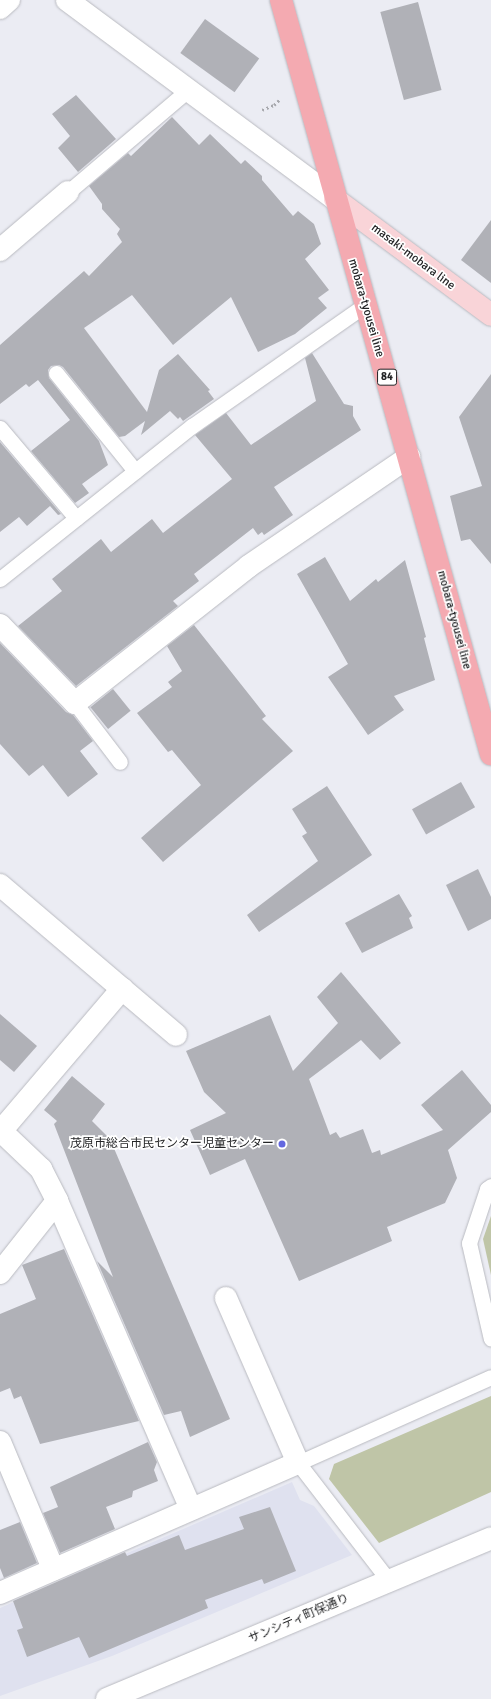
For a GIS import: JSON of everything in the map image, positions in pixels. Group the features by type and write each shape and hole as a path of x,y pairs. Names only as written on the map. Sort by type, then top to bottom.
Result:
{"main road":[{"name":"mobara-tyousei line","path":"280,0 491,754"},
{"name":"masaki-mobara line","path":"335,199 491,314"}],"street":[{"path":"0,8 8,0"},
{"path":"67,0 189,89 335,199"},
{"path":"0,250 68,192"},
{"path":"0,625 75,703 249,566 409,457"},
{"path":"0,885 176,1035"},
{"path":"122,989 0,1131 41,1169 57,1201 191,1509"},
{"path":"0,1273 57,1201"},
{"path":"0,1593 298,1463 226,1298"},
{"path":"0,1442 54,1569"},
{"name":"サンシティ町保通り","path":"106,1699 491,1538"}],"lane":[{"path":"68,192 189,89"},
{"path":"0,579 192,426 366,304"},
{"path":"56,373 135,471"},
{"path":"0,428 76,518"},
{"path":"75,703 120,762"},
{"path":"491,1186 486,1189 469,1243 491,1339"},
{"path":"389,1581 298,1463 491,1377"}],"path":[{"path":"256,111 274,105 280,98"}],"shaded area":[{"path":"292,1482 300,1500 314,1506 352,1555 112,1656 0,1696 0,1608"}],"green space":[{"path":"491,1216 491,1275 483,1239"},
{"path":"491,1396 491,1492 379,1543 329,1479 334,1464"}],"building":[{"path":"418,2 442,90 404,100 380,12"},
{"path":"205,19 259,58 235,92 180,53"},
{"path":"76,95 116,139 78,172 58,148 70,136 52,114"},
{"path":"172,117 199,145 210,134 241,164 245,160 262,176 262,180 293,216 298,211 314,224 321,244 305,259 329,290 318,298 327,308 295,334 258,352 231,297 173,345 132,295 84,328 147,412 159,370 178,354 210,390 208,391 214,399 183,421 180,417 178,419 170,411 141,435 145,421 125,436 119,437 63,367 59,365 51,366 48,370 49,378 99,441 108,465 82,484 89,493 75,503 31,451 70,420 38,380 29,387 26,384 0,404 0,345 84,271 89,276 122,242 117,234 120,229 102,209 102,204 89,186 128,153 131,156"},
{"path":"491,220 491,283 461,260"},
{"path":"312,353 344,404 353,406 353,416 361,430 274,487 293,515 264,535 262,532 258,535 253,528 194,574 199,581 173,601 178,606 76,686 18,626 62,591 52,579 101,539 111,552 152,519 163,533 232,479 195,435 226,413 251,445 316,401 305,358"},
{"path":"491,374 491,564 470,539 461,541 450,496 482,486 459,417"},
{"path":"0,442 61,514 58,515 50,506 27,526 19,517 0,532"},
{"path":"325,557 350,601 376,579 378,582 405,560 426,637 424,638 435,680 394,696 404,710 368,735 328,677 348,664 297,574"},
{"path":"194,625 266,716 262,719 293,751 163,862 141,838 201,785 172,750 168,752 137,713 172,687 168,682 182,671 167,646"},
{"path":"0,643 66,712 73,715 93,741 80,751 98,774 68,797 43,765 29,776 0,744"},
{"path":"113,689 131,711 108,729 90,707"},
{"path":"461,782 475,807 426,835 412,809"},
{"path":"327,786 372,855 259,932 247,915 318,861 302,836 307,833 292,809"},
{"path":"478,869 491,897 491,919 468,931 446,885"},
{"path":"399,894 412,916 409,918 413,928 362,953 345,923"},
{"name":"茂原市総合市民センター児童センター","path":"341,972 401,1043 380,1060 361,1040 309,1079 330,1135 336,1132 340,1138 363,1129 372,1153 380,1150 381,1155 443,1130 421,1105 462,1070 491,1105 491,1112 448,1150 457,1178 445,1203 387,1227 392,1241 299,1281 245,1159 210,1175 190,1130 226,1113 204,1092 186,1051 270,1015 293,1071 338,1023 317,997"},
{"path":"0,1014 37,1046 14,1072 0,1060"},
{"path":"72,1076 105,1104 92,1121 110,1139 230,1419 190,1437 181,1411 164,1415 97,1261 113,1277 54,1124 57,1121 44,1110"},
{"path":"64,1249 139,1421 40,1444 21,1396 14,1399 10,1388 0,1392 0,1314 36,1299 22,1265"},
{"path":"148,1442 157,1462 154,1470 158,1481 133,1491 132,1497 106,1507 115,1529 60,1553 43,1513 58,1507 50,1487"},
{"path":"270,1507 296,1571 264,1584 262,1579 205,1600 208,1608 89,1658 79,1637 27,1657 17,1630 23,1628 13,1601 125,1552 127,1556 179,1535 185,1550 244,1529 239,1517"},
{"path":"20,1522 37,1563 4,1578 0,1568 0,1530"}],"place":[{"name":"茂原市総合市民センター児童センター","path":"282,1144"}]}
